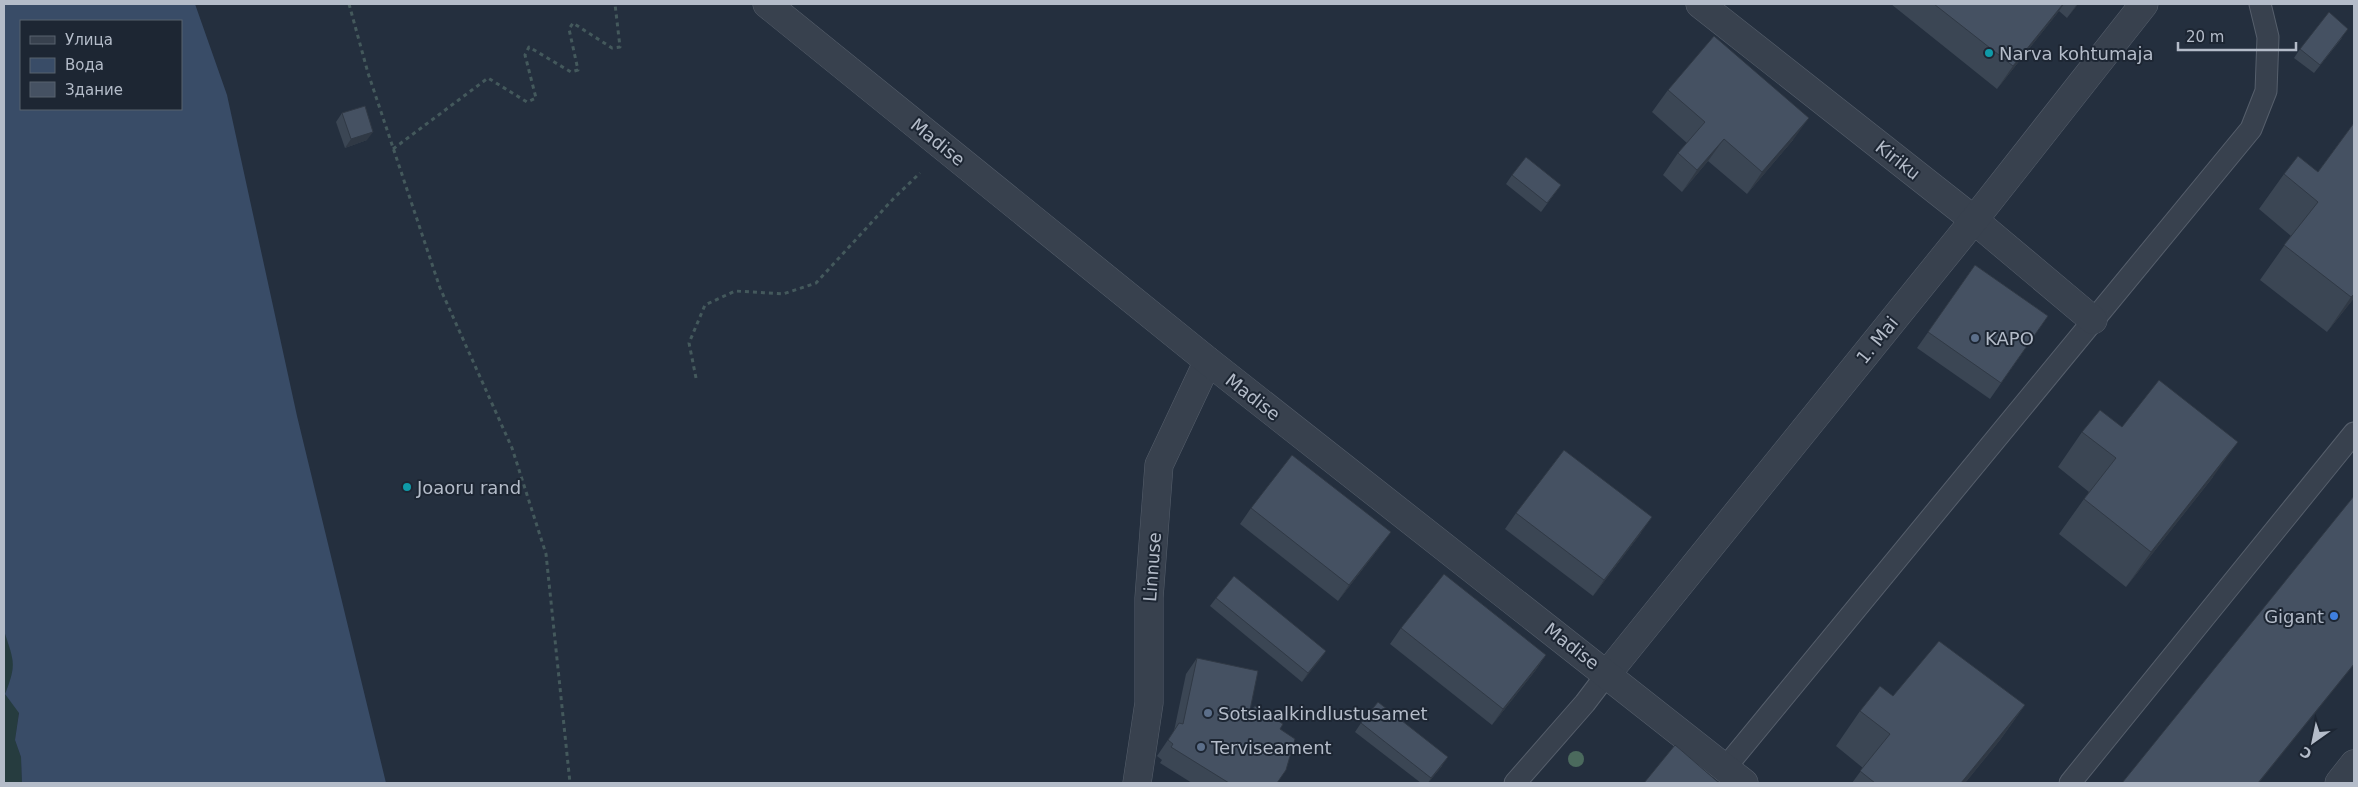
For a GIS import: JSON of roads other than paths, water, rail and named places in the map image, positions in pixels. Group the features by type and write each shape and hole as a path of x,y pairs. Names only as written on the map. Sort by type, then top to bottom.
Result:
{"street":[{"name":"Madise","path":"767,4 1208,361 1608,674 1735,776"},
{"name":"Kiriku","path":"1700,4 1974,220 2093,320"},
{"name":"1. Mai","path":"1608,674 1974,220 2144,4"},
{"name":"Linnuse","path":"1137,783 1149,703 1149,598 1159,465 1208,361"},
{"path":"2338,783 2354,764"}],"lane":[{"path":"1735,776 2093,320 2251,129 2266,91 2268,37 2260,4"},
{"path":"2070,783 2354,433"},
{"path":"1515,783 1608,674"}],"water":[{"path":"4,4 195,4 227,95 297,416 386,783 22,783 21,757 15,740 19,713 5,694 13,669 10,649 4,631"}],"place":[{"name":"Narva kohtumaja","path":"1989,53"},
{"name":"KAPO","path":"1975,338"},
{"name":"Joaoru rand","path":"407,487"},
{"name":"Gigant","path":"2334,616"},
{"name":"Sotsiaalkindlustusamet","path":"1208,713"},
{"name":"Terviseament","path":"1201,747"}]}
